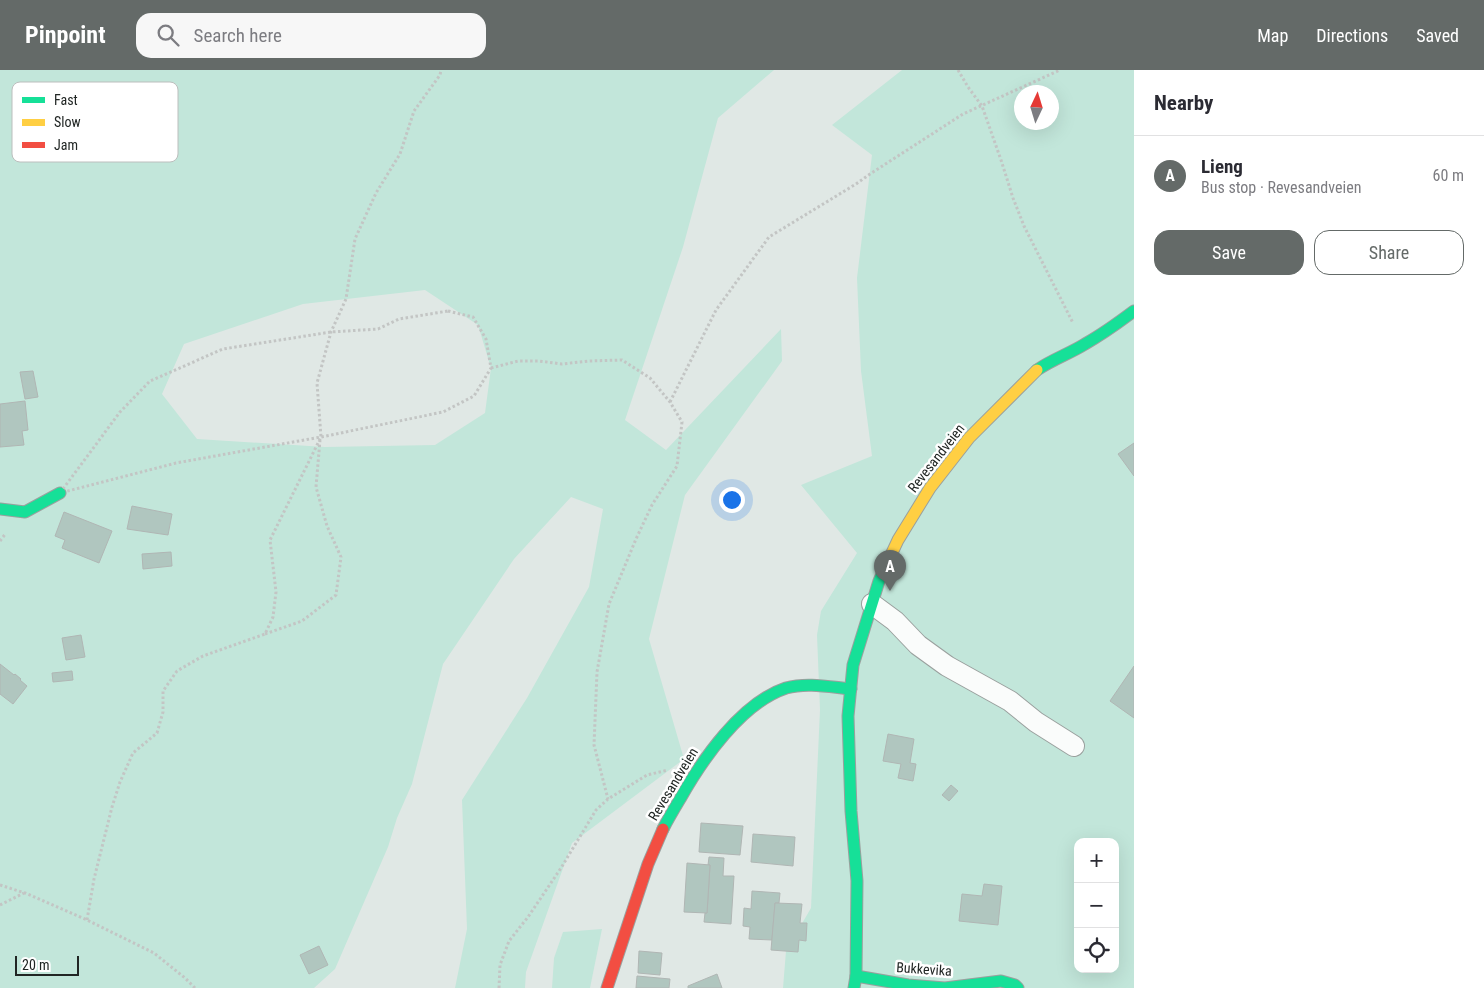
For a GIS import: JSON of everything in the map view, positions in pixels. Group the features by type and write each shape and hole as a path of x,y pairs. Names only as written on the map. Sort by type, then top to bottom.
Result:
{"main road":[{"name":"Revesandveien","path":"854,988 856,976 857,882 849,725 851,690 853,665 879,581 898,540 930,488 969,438 1033,373 1052,360 1084,345 1134,312"},
{"path":"0,510 25,512 60,493"},
{"name":"Revesandveien","path":"608,988 648,864 665,825 695,774 710,753 740,718 768,697 787,688 807,685 851,690"},
{"name":"Bukkevika","path":"856,976 908,985 945,988 1001,981 1015,985 1018,988"}],"street":[{"path":"872,604 895,621 918,645 947,666 1010,701 1036,722 1074,746"}],"path":[{"path":"87,920 94,879 120,782 133,754 157,733 163,712 163,691 177,671 203,656 302,621 336,595 341,557 327,526 316,487 320,437 317,383 331,332 346,299 355,239 376,193 400,154 414,111 441,70"},
{"path":"958,70 968,88 982,106 1024,226 1084,345"},
{"path":"670,402 716,310 769,237 856,184 963,114 1060,70"},
{"path":"448,311 473,318 486,339 490,368 474,396 443,412 176,463 60,493 120,412 150,381 223,349 331,332 378,329 399,320 448,311"},
{"path":"490,368 518,362 539,361 562,364 622,360 650,378 670,402 682,422 677,466 652,505 609,604 597,672 594,744 608,799"},
{"path":"265,634 273,617 276,592 270,540 320,437"},
{"path":"499,988 500,965 509,941 528,917 561,868 596,810 608,799 647,775 669,770 695,774"},
{"path":"0,885 25,893 87,920 154,953 186,978 195,988"},
{"path":"0,905 25,893"}],"green space":[{"path":"0,70 774,70 718,118 683,247 625,420 666,450 781,329 782,361 685,495 649,639 684,759 572,843 526,972 525,988 455,988 467,929 462,800 527,698 589,587 603,509 571,497 514,559 443,664 412,784 397,818 388,847 335,969 314,988 0,988","holes":["425,290 478,325 491,368 485,413 435,445 325,447 197,439 162,394 184,344 303,304"]},
{"path":"902,70 1134,70 1134,988 783,988 786,951 811,908 820,710 817,635 821,611 857,553 801,485 872,456 861,371 857,278 872,155 832,125"},
{"path":"602,929 590,988 552,988 554,958 563,932"}],"building":[{"path":"33,371 38,397 25,399 20,372"},
{"path":"25,401 28,430 22,431 24,445 0,447 0,404"},
{"path":"1134,443 1134,476 1118,454"},
{"path":"132,506 172,514 168,535 127,529"},
{"path":"64,512 112,531 99,563 62,548 65,540 55,536"},
{"path":"171,552 172,566 143,569 142,554"},
{"path":"81,635 85,657 66,660 62,638"},
{"path":"0,664 15,674 27,686 13,704 0,694"},
{"path":"1134,666 1134,718 1110,701"},
{"path":"72,671 73,680 53,682 52,673"},
{"path":"888,734 914,739 910,763 916,764 913,781 898,778 901,764 883,761"},
{"path":"951,785 958,791 949,801 942,795"},
{"path":"701,823 743,826 740,855 699,852"},
{"path":"753,834 795,837 793,866 751,862"},
{"path":"709,857 724,858 723,876 734,876 731,924 704,922 705,913 707,913"},
{"path":"687,863 710,865 707,913 684,912"},
{"path":"984,884 1002,886 998,925 959,921 962,894 982,896"},
{"path":"752,891 780,893 779,903 775,903 772,940 749,939 750,927 743,926 744,908 751,909"},
{"path":"775,903 802,904 800,923 807,923 806,941 799,940 798,952 771,950"},
{"path":"319,946 328,965 309,974 300,955"},
{"path":"639,951 662,953 660,975 638,973"},
{"path":"717,974 722,988 688,988 688,986"},
{"path":"637,976 670,979 669,988 636,988"}],"traffic: fast":[{"path":"1037,370 1092,340 1134,311"},
{"path":"0,509 25,512 60,493"},
{"path":"854,988 856,976 857,881 851,811 848,716 853,665 884,570"},
{"path":"663,829 711,751 738,719 754,706 769,695 794,686 851,689"},
{"path":"856,976 908,985 945,988 1001,981 1015,985 1018,988"}],"traffic: slow":[{"path":"884,570 898,540 930,488 969,438 1037,370"}],"traffic: jam":[{"path":"607,988 648,864 663,829"}],"place":[{"name":"Lieng","path":"890,591"}]}
